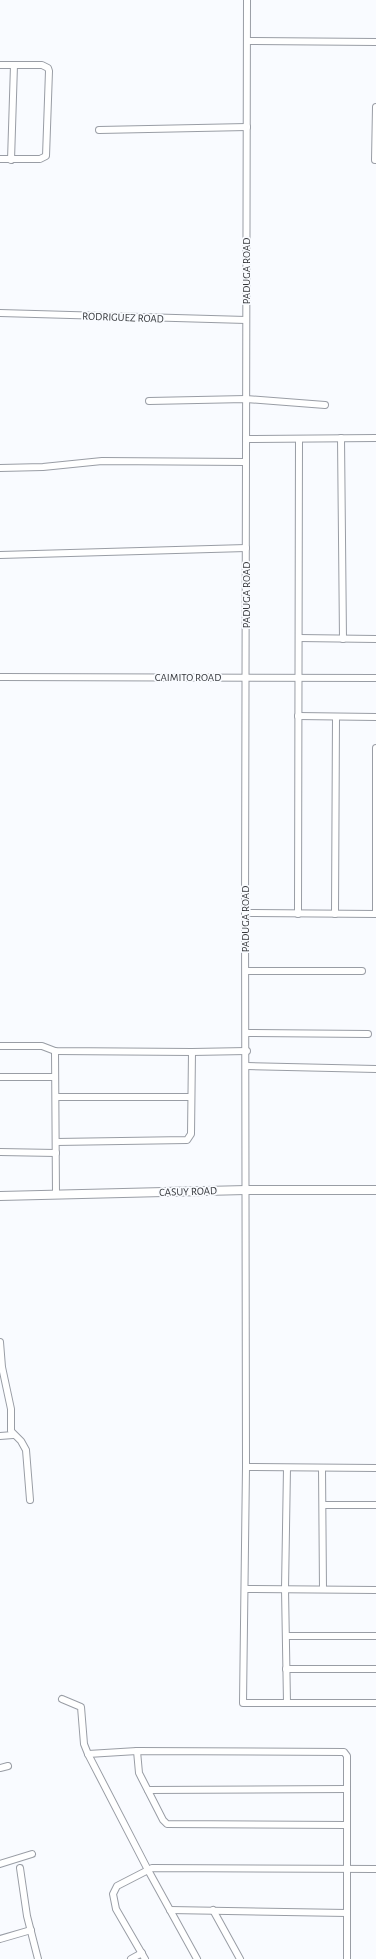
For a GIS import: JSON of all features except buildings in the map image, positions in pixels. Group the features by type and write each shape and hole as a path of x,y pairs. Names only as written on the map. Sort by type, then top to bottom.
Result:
{"street":[{"name":"PADUGA ROAD","path":"248,0 246,320 247,677 245,913 247,1051 246,1589 243,1703 287,1703"},
{"path":"247,41 376,42"},
{"path":"0,65 42,65 48,68 48,153 44,158 40,159 0,159"},
{"path":"11,160 14,65"},
{"path":"375,160 376,107"},
{"path":"99,130 247,127"},
{"name":"RODRIGUEZ ROAD","path":"0,313 246,320"},
{"path":"149,401 246,399 325,405"},
{"path":"342,438 343,639"},
{"path":"246,439 376,438"},
{"path":"298,914 299,439"},
{"path":"0,468 43,467 102,461 246,462"},
{"path":"0,555 246,548"},
{"path":"299,638 376,639"},
{"name":"CAIMITO ROAD","path":"0,677 299,676 376,678"},
{"path":"298,716 376,717"},
{"path":"335,914 336,717"},
{"path":"245,913 376,914 376,748"},
{"path":"246,971 362,971"},
{"path":"246,1033 368,1034"},
{"path":"0,1046 42,1046 55,1051 247,1051"},
{"path":"55,1051 56,1195"},
{"path":"56,1142 187,1140 191,1134 192,1052"},
{"path":"247,1066 376,1069"},
{"path":"0,1077 55,1077"},
{"path":"56,1097 191,1097"},
{"path":"0,1152 56,1153"},
{"name":"CASUY ROAD","path":"0,1196 246,1190 376,1190"},
{"path":"0,1342 2,1367 11,1409 10,1426 13,1435 21,1441 26,1450 30,1500"},
{"path":"0,1436 13,1435"},
{"path":"246,1467 376,1468"},
{"path":"287,1468 285,1589 287,1703 376,1703"},
{"path":"322,1468 323,1589"},
{"path":"323,1505 376,1505"},
{"path":"246,1589 376,1590"},
{"path":"286,1636 376,1636"},
{"path":"286,1668 376,1669"},
{"path":"62,1699 81,1707 84,1744 88,1754 148,1870 197,1959"},
{"path":"88,1754 137,1751 342,1752 347,1756 347,1959"},
{"path":"137,1751 139,1773 163,1820 170,1825 346,1825"},
{"path":"0,1768 8,1766"},
{"path":"148,1790 347,1789"},
{"path":"0,1864 32,1854"},
{"path":"20,1868 31,1930 38,1959"},
{"path":"131,1959 144,1956 116,1909 113,1894 117,1886 148,1870 160,1868 376,1868"},
{"path":"170,1910 347,1913"},
{"path":"213,1910 240,1959"},
{"path":"0,1939 31,1930"}]}
